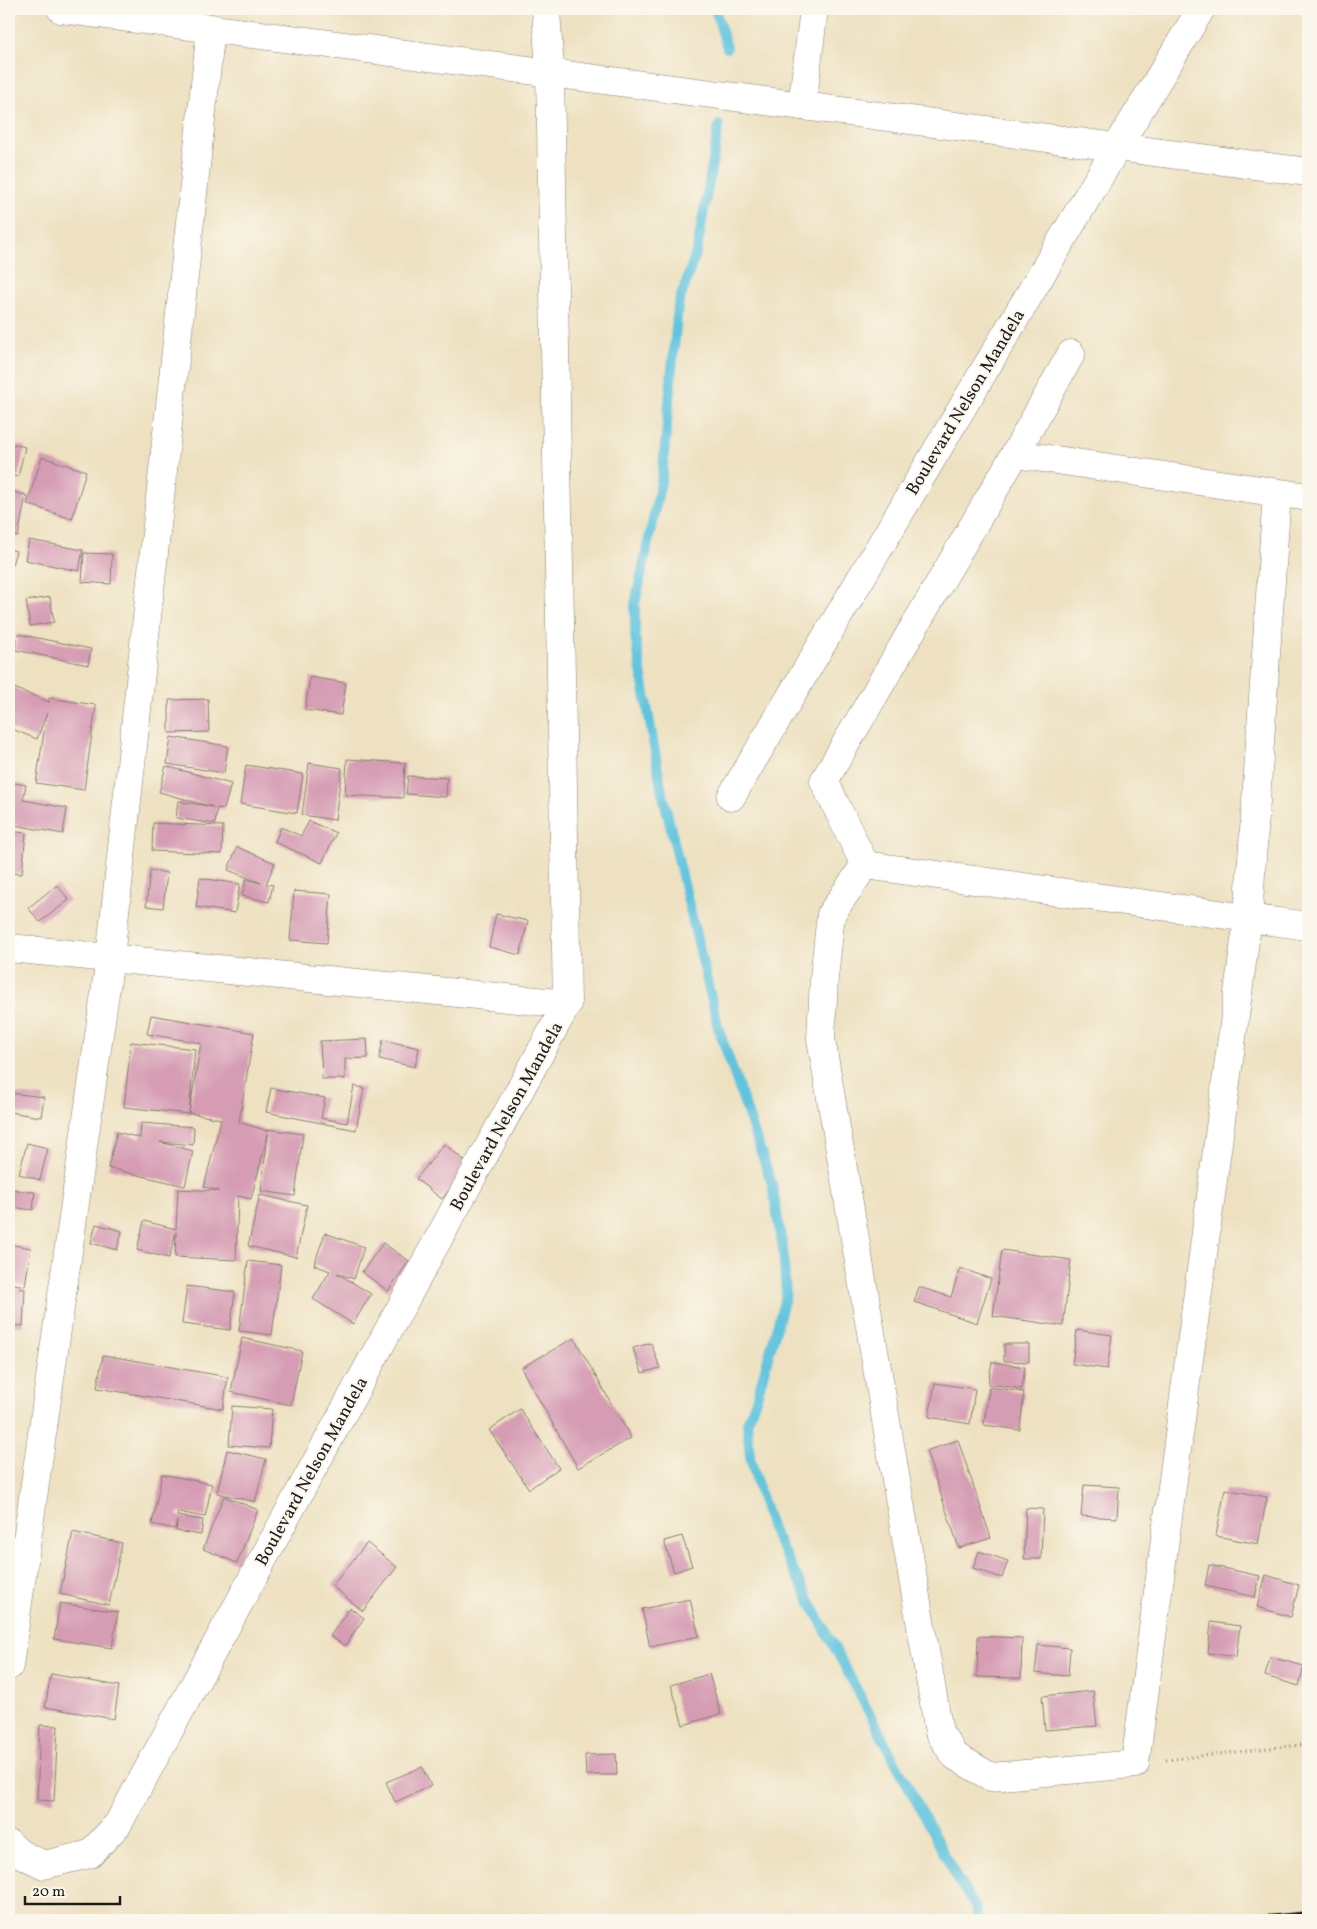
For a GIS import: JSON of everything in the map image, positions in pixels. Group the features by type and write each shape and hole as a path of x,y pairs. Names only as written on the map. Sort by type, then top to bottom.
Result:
{"street":[{"path":"61,9 1308,172"},
{"path":"9,948 567,1004 550,73 546,9"},
{"path":"802,106 814,9"},
{"name":"Boulevard Nelson Mandela","path":"731,797 1201,9"},
{"path":"9,1666 110,958 211,28"},
{"path":"864,865 824,781 1015,454 1071,354"},
{"path":"1015,454 1308,497"},
{"path":"864,865 830,914 821,1039 939,1732 955,1756 991,1777 1135,1764 1248,918 1277,493"},
{"path":"864,865 1308,926"},
{"name":"Boulevard Nelson Mandela","path":"9,1844 19,1853 44,1864 90,1854 118,1824 567,1004"}],"path":[{"path":"1135,1764 1308,1744"}],"building":[{"path":"9,443 25,447 18,477 9,475"},
{"path":"42,457 86,471 72,519 27,504"},
{"path":"9,491 26,495 18,537 9,535"},
{"path":"29,540 83,550 79,571 25,560"},
{"path":"9,549 16,551 9,575"},
{"path":"84,553 112,554 111,584 82,582"},
{"path":"50,597 54,622 30,626 26,601"},
{"path":"18,634 91,649 88,665 15,650"},
{"path":"310,677 346,683 341,715 305,710"},
{"path":"9,686 49,702 49,698 96,705 84,790 36,783 47,713 37,739 9,728"},
{"path":"208,699 209,732 169,733 169,700"},
{"path":"171,737 228,746 224,773 167,764"},
{"path":"347,759 405,763 403,798 345,795"},
{"path":"309,763 342,768 335,820 302,815"},
{"path":"246,765 303,774 297,813 240,804"},
{"path":"166,766 231,784 224,809 217,808 215,824 176,818 178,801 213,807 159,792"},
{"path":"408,776 447,778 446,797 406,794"},
{"path":"9,782 26,785 23,800 67,808 63,834 9,824"},
{"path":"309,821 336,833 322,863 275,842 281,827 301,836"},
{"path":"153,823 223,826 222,854 152,851"},
{"path":"9,831 26,833 22,874 9,873"},
{"path":"237,847 275,863 266,884 273,885 269,902 242,896 246,879 261,883 228,870"},
{"path":"150,870 167,873 163,908 146,906"},
{"path":"200,878 240,884 235,913 196,907"},
{"path":"57,885 69,900 40,922 28,908"},
{"path":"294,891 331,894 327,943 290,940"},
{"path":"496,914 528,921 520,955 489,947"},
{"path":"151,1015 254,1033 239,1122 268,1131 268,1129 303,1134 295,1196 261,1191 268,1134 251,1199 238,1196 236,1260 175,1257 176,1232 169,1258 137,1250 144,1221 176,1229 178,1189 219,1191 204,1187 221,1119 189,1113 201,1043 147,1034"},
{"path":"367,1039 368,1058 345,1059 345,1079 322,1079 320,1041"},
{"path":"383,1040 419,1048 415,1067 379,1059"},
{"path":"131,1042 195,1049 189,1114 124,1107"},
{"path":"354,1086 364,1088 356,1130 266,1112 271,1088 325,1098 321,1118 347,1123"},
{"path":"9,1093 44,1097 41,1117 9,1112"},
{"path":"141,1123 194,1127 193,1145 160,1142 193,1151 185,1186 108,1168 117,1132 140,1138"},
{"path":"27,1143 48,1148 40,1180 19,1174"},
{"path":"444,1144 469,1164 442,1199 416,1179"},
{"path":"9,1189 35,1192 33,1210 9,1207"},
{"path":"260,1195 307,1205 296,1257 248,1246"},
{"path":"96,1224 122,1231 117,1250 91,1243"},
{"path":"325,1233 364,1247 354,1279 337,1273 371,1294 353,1324 313,1299 330,1271 314,1265"},
{"path":"383,1243 409,1261 388,1291 362,1272"},
{"path":"9,1244 31,1248 25,1286 9,1283"},
{"path":"1002,1250 1071,1260 1063,1326 993,1316"},
{"path":"248,1261 281,1265 272,1335 239,1331"},
{"path":"960,1268 991,1279 977,1323 914,1302 919,1287 951,1297"},
{"path":"187,1286 235,1292 230,1330 182,1324"},
{"path":"9,1288 25,1289 23,1326 9,1325"},
{"path":"1077,1330 1112,1335 1107,1369 1072,1364"},
{"path":"242,1338 302,1351 291,1405 231,1392"},
{"path":"574,1338 631,1438 578,1468 521,1368"},
{"path":"651,1343 660,1368 642,1373 633,1348"},
{"path":"1004,1344 1029,1344 1029,1362 1004,1361"},
{"path":"103,1355 228,1377 223,1409 97,1388"},
{"path":"992,1362 1025,1367 1022,1389 988,1384"},
{"path":"935,1383 975,1389 970,1424 929,1417"},
{"path":"989,1387 1024,1392 1020,1430 984,1425"},
{"path":"232,1406 272,1409 269,1448 229,1445"},
{"path":"520,1409 559,1468 529,1489 489,1430"},
{"path":"958,1440 991,1538 959,1548 926,1451"},
{"path":"227,1450 266,1459 255,1502 217,1493"},
{"path":"162,1474 212,1484 205,1517 178,1512 177,1516 203,1520 201,1535 176,1531 177,1521 175,1529 152,1524"},
{"path":"1084,1485 1119,1487 1117,1518 1081,1516"},
{"path":"1225,1489 1267,1497 1258,1544 1216,1536"},
{"path":"224,1496 258,1510 237,1563 203,1549"},
{"path":"1026,1508 1043,1509 1041,1559 1024,1559"},
{"path":"73,1532 122,1543 109,1605 60,1594"},
{"path":"682,1536 692,1566 674,1572 664,1541"},
{"path":"367,1543 397,1567 363,1611 332,1586"},
{"path":"979,1551 1008,1561 1002,1578 973,1568"},
{"path":"1209,1565 1260,1576 1255,1597 1205,1586"},
{"path":"1266,1575 1299,1585 1291,1617 1257,1607"},
{"path":"690,1599 699,1636 650,1647 642,1609"},
{"path":"60,1603 118,1612 112,1648 54,1639"},
{"path":"350,1608 364,1618 345,1646 330,1636"},
{"path":"1211,1622 1240,1626 1236,1657 1208,1653"},
{"path":"978,1636 1022,1638 1021,1678 977,1677"},
{"path":"1038,1645 1070,1648 1068,1676 1035,1673"},
{"path":"1270,1657 1304,1666 1299,1686 1265,1676"},
{"path":"51,1674 119,1686 114,1719 45,1707"},
{"path":"709,1674 721,1714 683,1725 671,1685"},
{"path":"1093,1691 1097,1726 1045,1730 1042,1696"},
{"path":"40,1725 58,1726 54,1801 37,1800"},
{"path":"616,1754 617,1775 586,1775 585,1755"},
{"path":"422,1767 431,1786 395,1802 386,1782"}],"waterway":[{"path":"715,9 727,48"},
{"path":"719,125 697,250 678,305 662,477 635,604 635,636 661,787 718,1027 772,1184 783,1249 786,1294 757,1397 747,1423 750,1457 772,1530 958,1880 976,1908 978,1920"}],"railway":[{"path":"1235,1920 1308,1913"}]}
